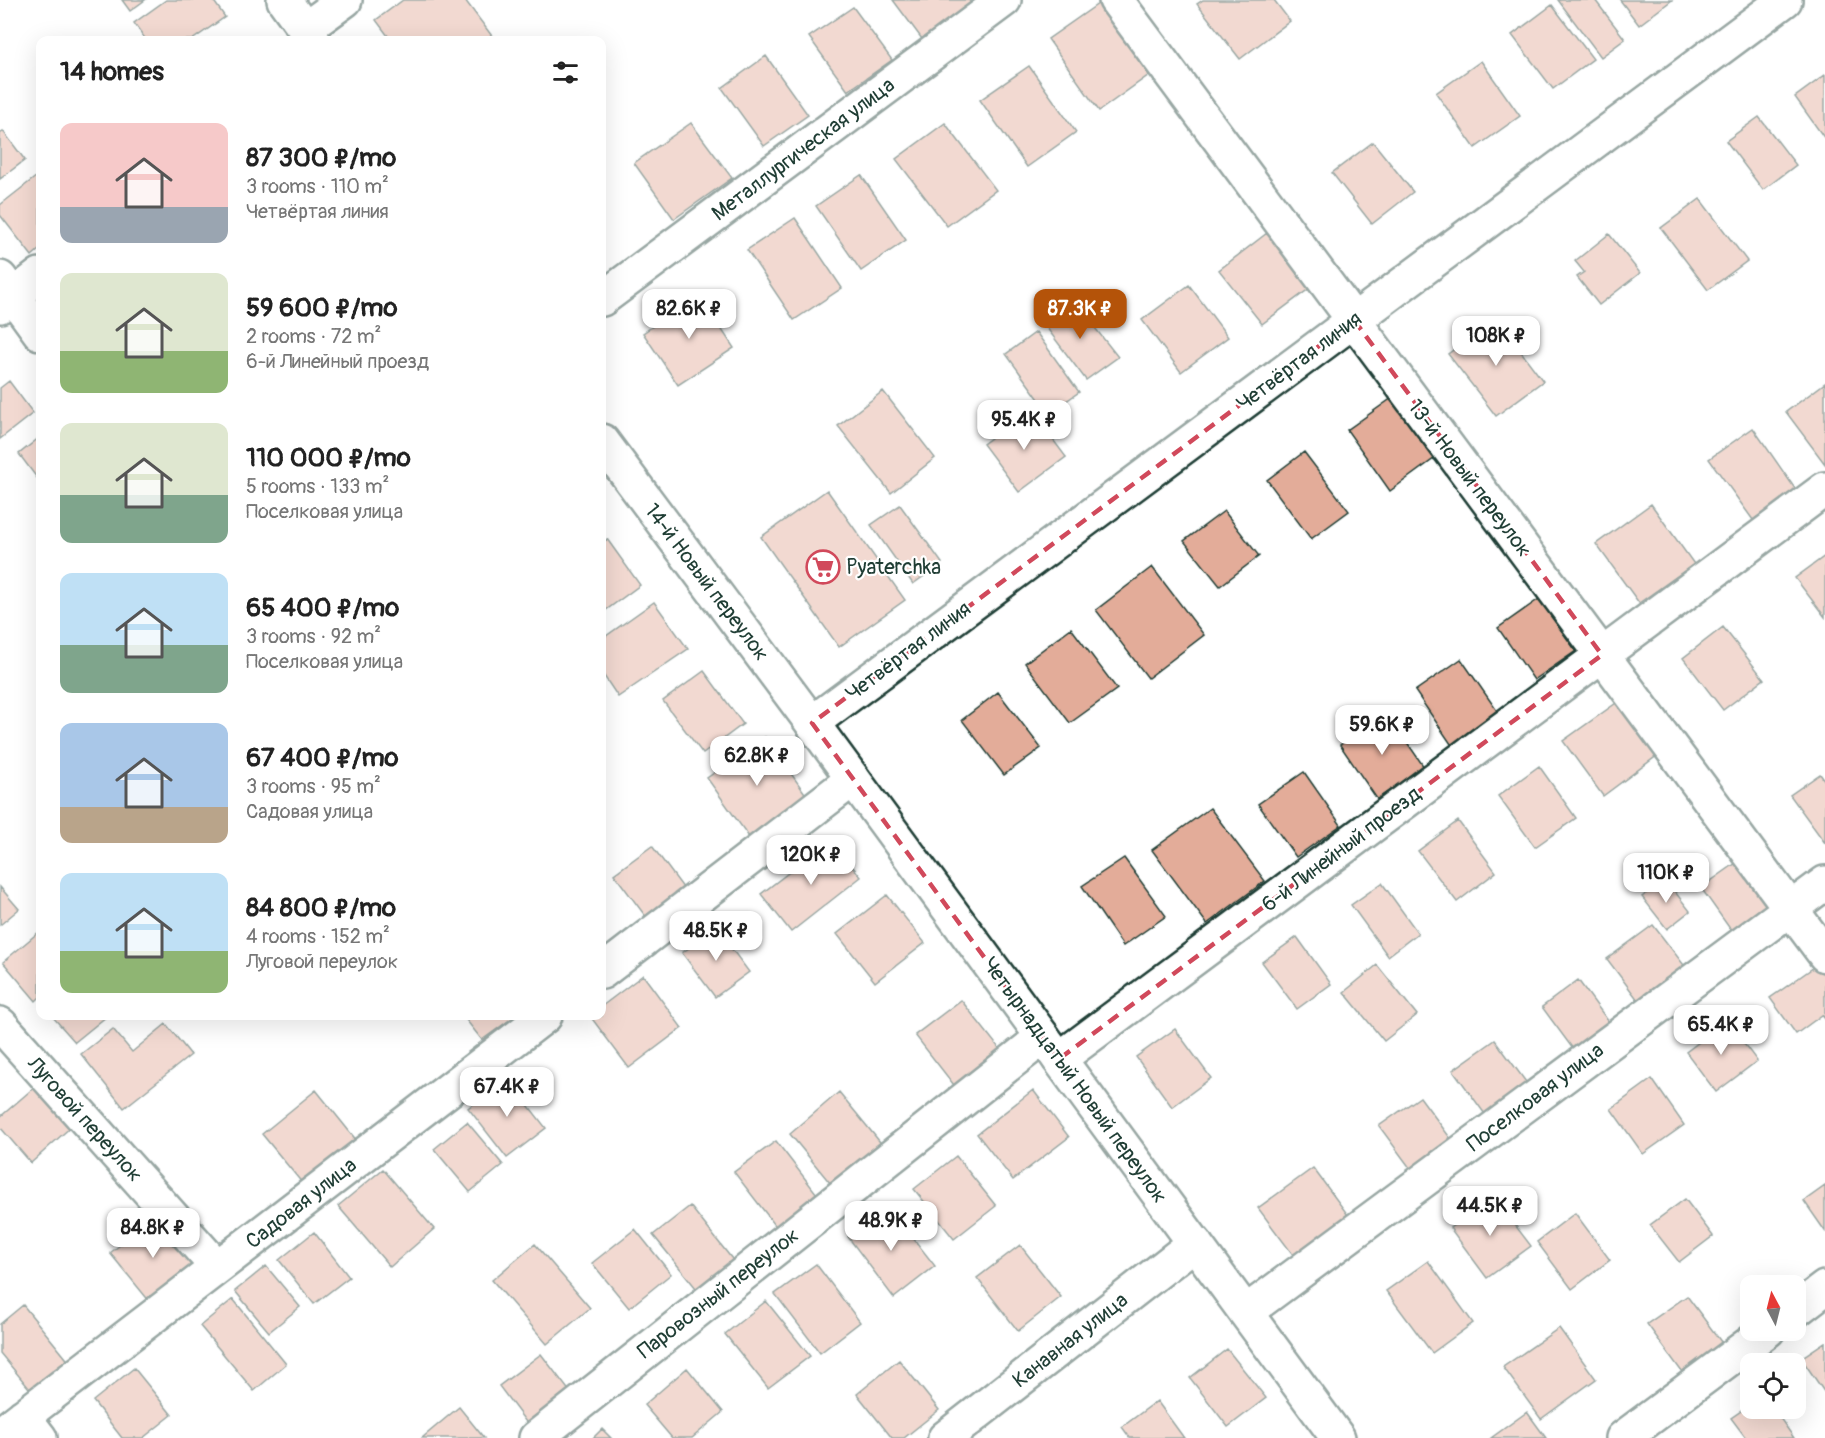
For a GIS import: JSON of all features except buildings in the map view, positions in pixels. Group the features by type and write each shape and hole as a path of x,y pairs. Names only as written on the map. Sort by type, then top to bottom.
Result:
{"street":[{"path":"284,0 309,35 345,0"},
{"name":"Металлургическая улица","path":"606,296 1004,0"},
{"name":"13-й Новый переулок","path":"1116,0 1825,956"},
{"name":"Четвёртая линия","path":"812,723 1785,0"},
{"path":"36,277 4,293 36,329"},
{"name":"14-й Новый переулок","path":"606,446 812,723"},
{"name":"6-й Линейный проезд","path":"1051,1048 1602,655 1825,489"},
{"name":"Четырнадцатый Новый переулок","path":"812,723 1338,1438"},
{"path":"606,969 853,779"},
{"name":"Поселковая улица","path":"1246,1312 1825,883"},
{"name":"Садовая улица","path":"21,1430 217,1267 535,1020"},
{"name":"Луговой переулок","path":"0,1024 217,1267"},
{"name":"Паровозный переулок","path":"536,1438 1051,1048"},
{"name":"Канавная улица","path":"945,1438 1195,1243"},
{"path":"1806,1302 1825,1288"},
{"path":"1623,1438 1753,1341"}],"highlighted area":[{"path":"1354,320 1602,655 1059,1059 812,723"}],"place":[{"name":"Pyaterchka","path":"823,567"}]}
